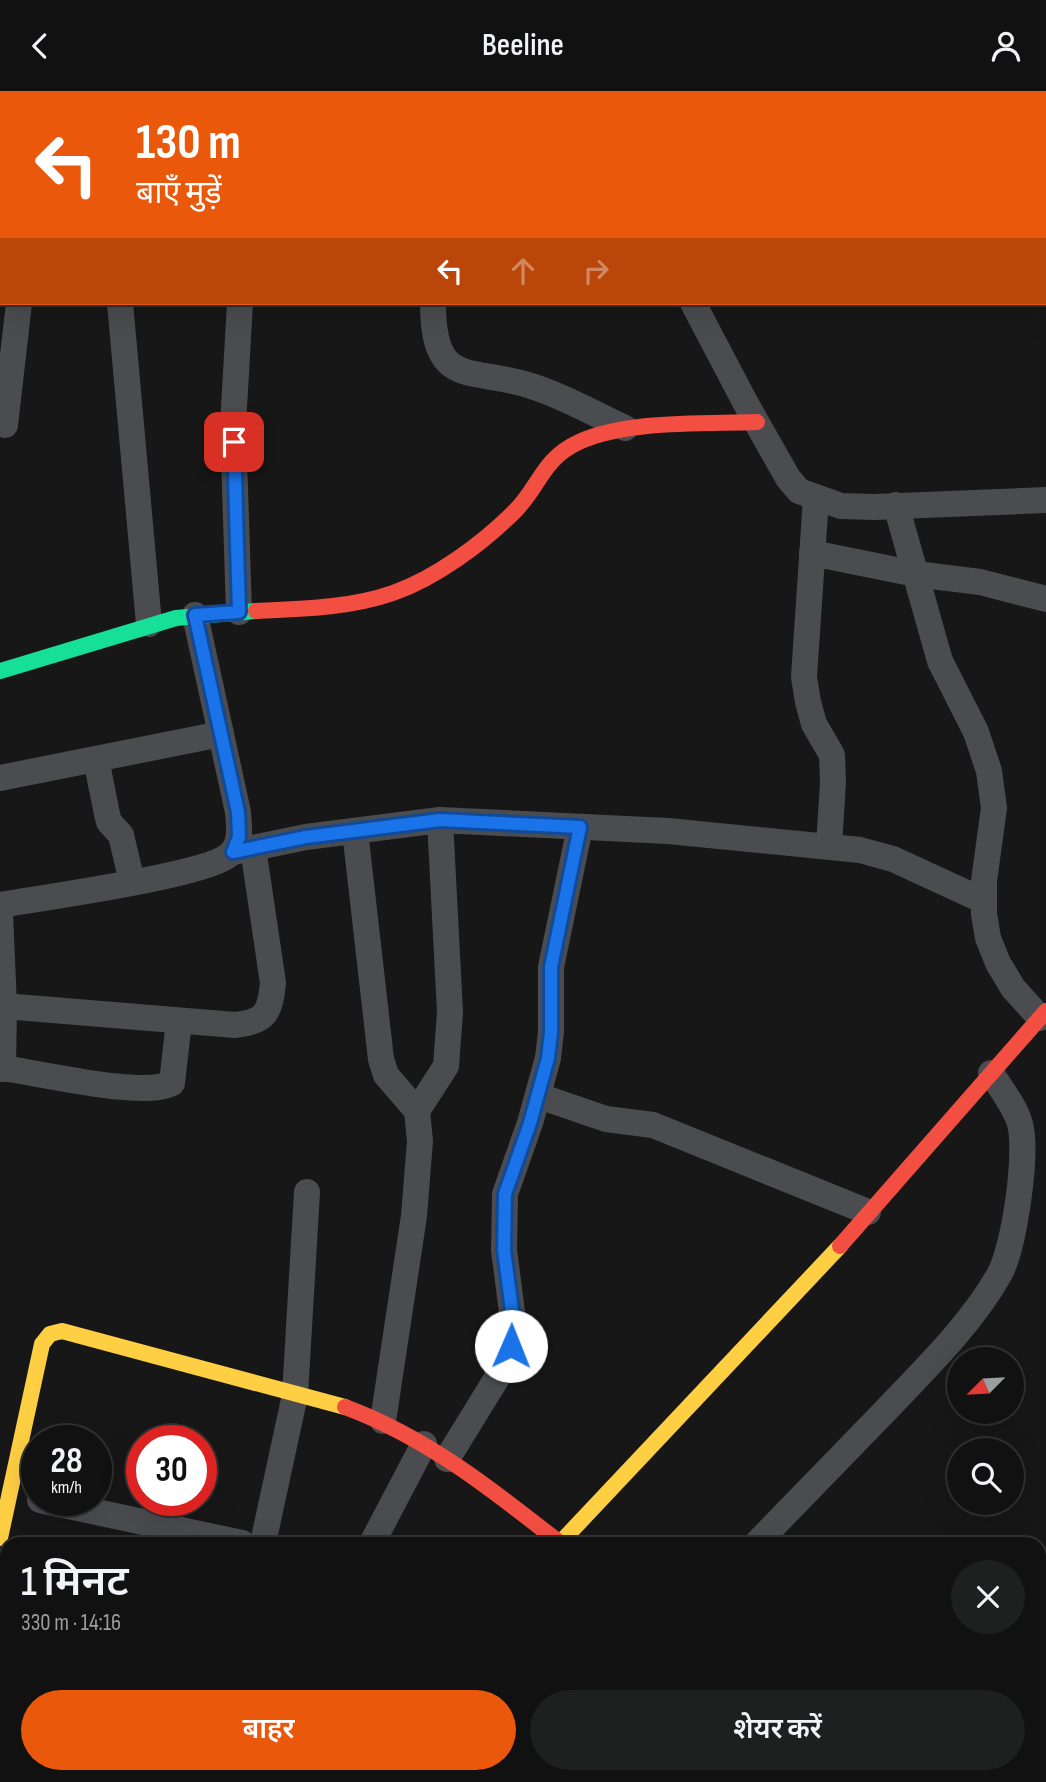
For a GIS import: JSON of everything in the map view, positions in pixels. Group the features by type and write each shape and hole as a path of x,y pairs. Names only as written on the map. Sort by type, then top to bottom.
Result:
{"street":[{"path":"5,425 19,305"},
{"path":"120,305 149,624"},
{"path":"239,612 233,425 240,305"},
{"path":"433,305 433,324 440,353 453,366 469,375 500,378 532,386 625,428"},
{"path":"694,305 757,422 799,492 841,506 1046,501"},
{"path":"0,671 149,624 195,615 293,610 352,603 391,594 427,579 499,527 520,506 552,459 576,443 600,433 625,428 757,422"},
{"path":"816,498 804,677 814,724 832,755 830,846"},
{"path":"566,1537 811,1278 1043,1014 1013,988 998,963 988,938 984,901 994,808 989,771 967,713 940,661 896,505"},
{"path":"812,553 916,574 979,582 1046,599"},
{"path":"4,1006 235,1025 251,1023 263,1017 271,1002 272,983 239,837 238,812 195,615"},
{"path":"0,778 221,734"},
{"path":"96,759 109,822 121,835 132,882"},
{"path":"0,905 132,882 210,865 243,850 440,820 668,831 860,850 893,859 984,901"},
{"path":"417,1111 446,1066 449,1043 450,1012 440,820"},
{"path":"447,1459 503,1368 511,1346 512,1311 504,1250 505,1194 539,1096 551,1032 551,967 580,827"},
{"path":"355,831 380,1059 391,1082 417,1111 420,1141 414,1216 383,1421"},
{"path":"0,913 4,1006 2,1069 145,1089 164,1087 172,1083 179,1021"},
{"path":"763,1537 941,1350 998,1276 1008,1255 1019,1187 1022,1138 1020,1123 1013,1108 991,1073"},
{"path":"539,1096 606,1119 653,1125 868,1212"},
{"path":"264,1537 295,1395 307,1192"},
{"path":"0,1537 5,1492 42,1344 52,1332 62,1331 343,1406 383,1421 484,1483 552,1537"},
{"path":"375,1537 424,1444"},
{"path":"85,1516 129,1532 180,1537"}],"traffic: fast":[{"path":"0,671 176,618 256,611"}],"traffic: slow":[{"path":"566,1537 840,1246"},
{"path":"0,1537 42,1344 50,1334 62,1331 345,1407"}],"traffic: jam":[{"path":"256,611 360,602 393,593 426,578 474,547 502,523 523,502 557,456 579,442 598,435 642,427 757,422"},
{"path":"840,1246 1046,1011"},
{"path":"345,1407 375,1419 431,1449 458,1466 552,1537"}],"route":[{"path":"234,442 239,612 195,615 238,812 239,837 233,852 306,837 440,820 580,827 551,967 551,1032 548,1058 530,1123 505,1194 504,1250 512,1311 511,1346"}]}
